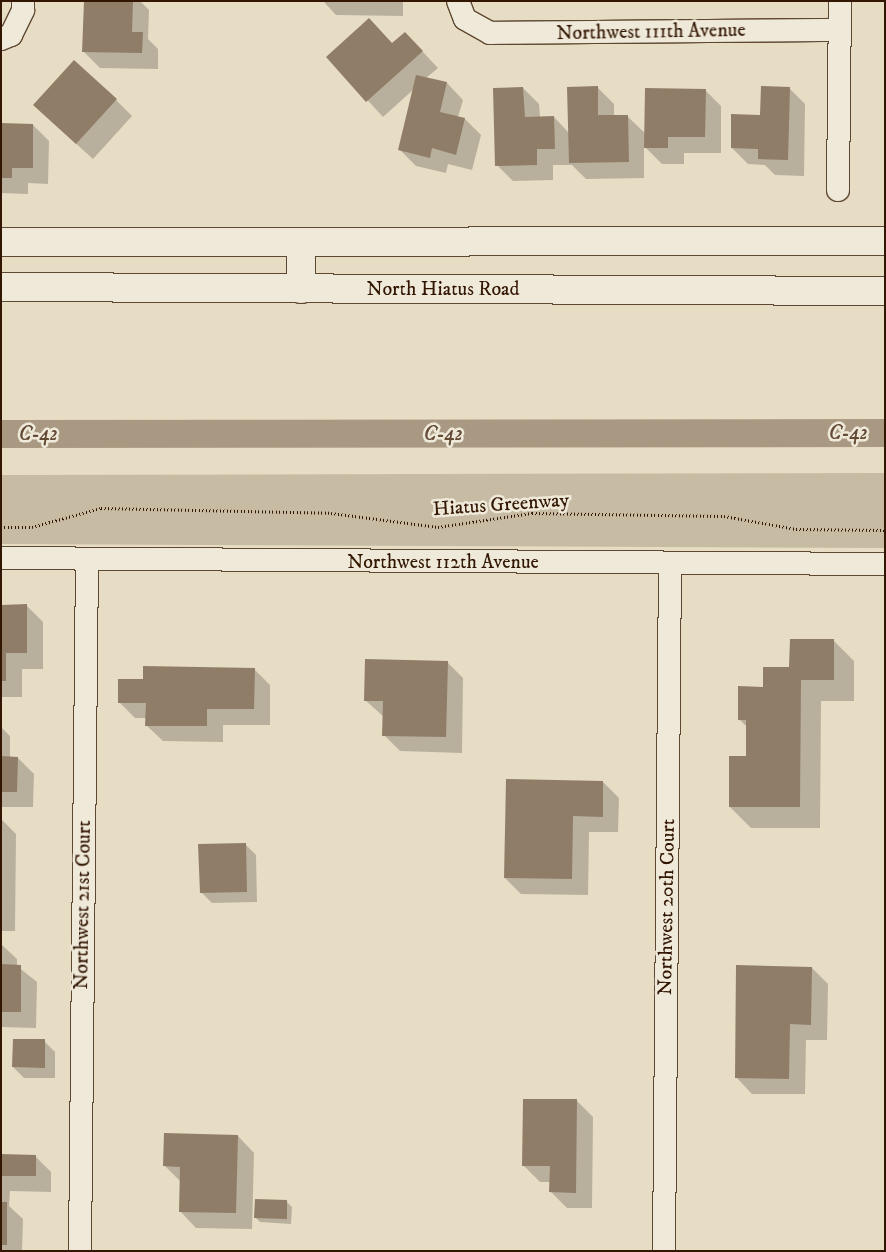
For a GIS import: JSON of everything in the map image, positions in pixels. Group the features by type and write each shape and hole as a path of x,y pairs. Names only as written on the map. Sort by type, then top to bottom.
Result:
{"main road":[{"path":"1,242 885,241"},
{"path":"301,243 301,289"},
{"name":"North Hiatus Road","path":"1,287 885,291"}],"street":[{"path":"6,37 23,10 23,1"},
{"path":"838,190 840,1"},
{"name":"Northwest 111th Avenue","path":"462,10 490,34 840,30"},
{"name":"Northwest 112th Avenue","path":"1,558 885,564"},
{"name":"Northwest 21st Court","path":"80,1251 87,560"},
{"name":"Northwest 20th Court","path":"664,1251 670,564"}],"path":[{"name":"Hiatus Greenway","path":"1,527 32,527 101,508 331,513 438,527 532,513 724,516 796,530 885,530"}],"shaded area":[{"path":"885,473 885,548 1,544 1,475"}],"building":[{"path":"84,1 133,1 132,32 143,32 142,53 82,52"},
{"path":"369,18 392,43 405,32 423,51 366,102 326,57"},
{"path":"74,60 117,99 76,144 33,105"},
{"path":"416,75 447,82 440,112 465,118 456,155 432,148 430,158 398,150"},
{"path":"598,86 598,115 628,115 629,162 569,163 567,87"},
{"path":"761,86 790,87 788,160 758,159 758,149 731,148 731,114 760,115"},
{"path":"523,87 525,117 554,116 555,149 537,149 537,165 495,166 493,88"},
{"path":"645,88 706,89 705,137 668,137 668,148 644,148"},
{"path":"1,123 33,124 33,168 12,168 12,178 1,178"},
{"path":"27,604 27,653 6,653 6,681 1,681 1,605"},
{"path":"790,639 834,639 834,680 801,680 800,807 729,807 729,756 746,756 746,720 738,720 738,686 763,687 763,667 789,667"},
{"path":"365,659 448,661 446,737 382,736 383,701 364,701"},
{"path":"143,666 255,668 254,709 207,709 207,726 145,726 146,703 118,703 118,679 143,679"},
{"path":"1,756 18,757 17,792 1,792"},
{"path":"506,779 603,781 603,817 573,816 572,879 504,878"},
{"path":"246,843 247,892 200,893 198,844"},
{"path":"1,964 21,965 21,1012 1,1012"},
{"path":"736,965 812,967 811,1025 790,1024 789,1079 735,1078"},
{"path":"13,1039 45,1039 45,1068 12,1067"},
{"path":"523,1099 577,1099 576,1193 549,1192 550,1166 522,1166"},
{"path":"164,1133 238,1135 236,1213 179,1212 180,1167 163,1166"},
{"path":"1,1154 36,1155 36,1176 1,1176"},
{"path":"255,1199 287,1200 287,1219 254,1218"},
{"path":"1,1202 7,1202 7,1245 1,1245"}],"waterway":[{"name":"C-42","path":"1,434 885,433"}]}
